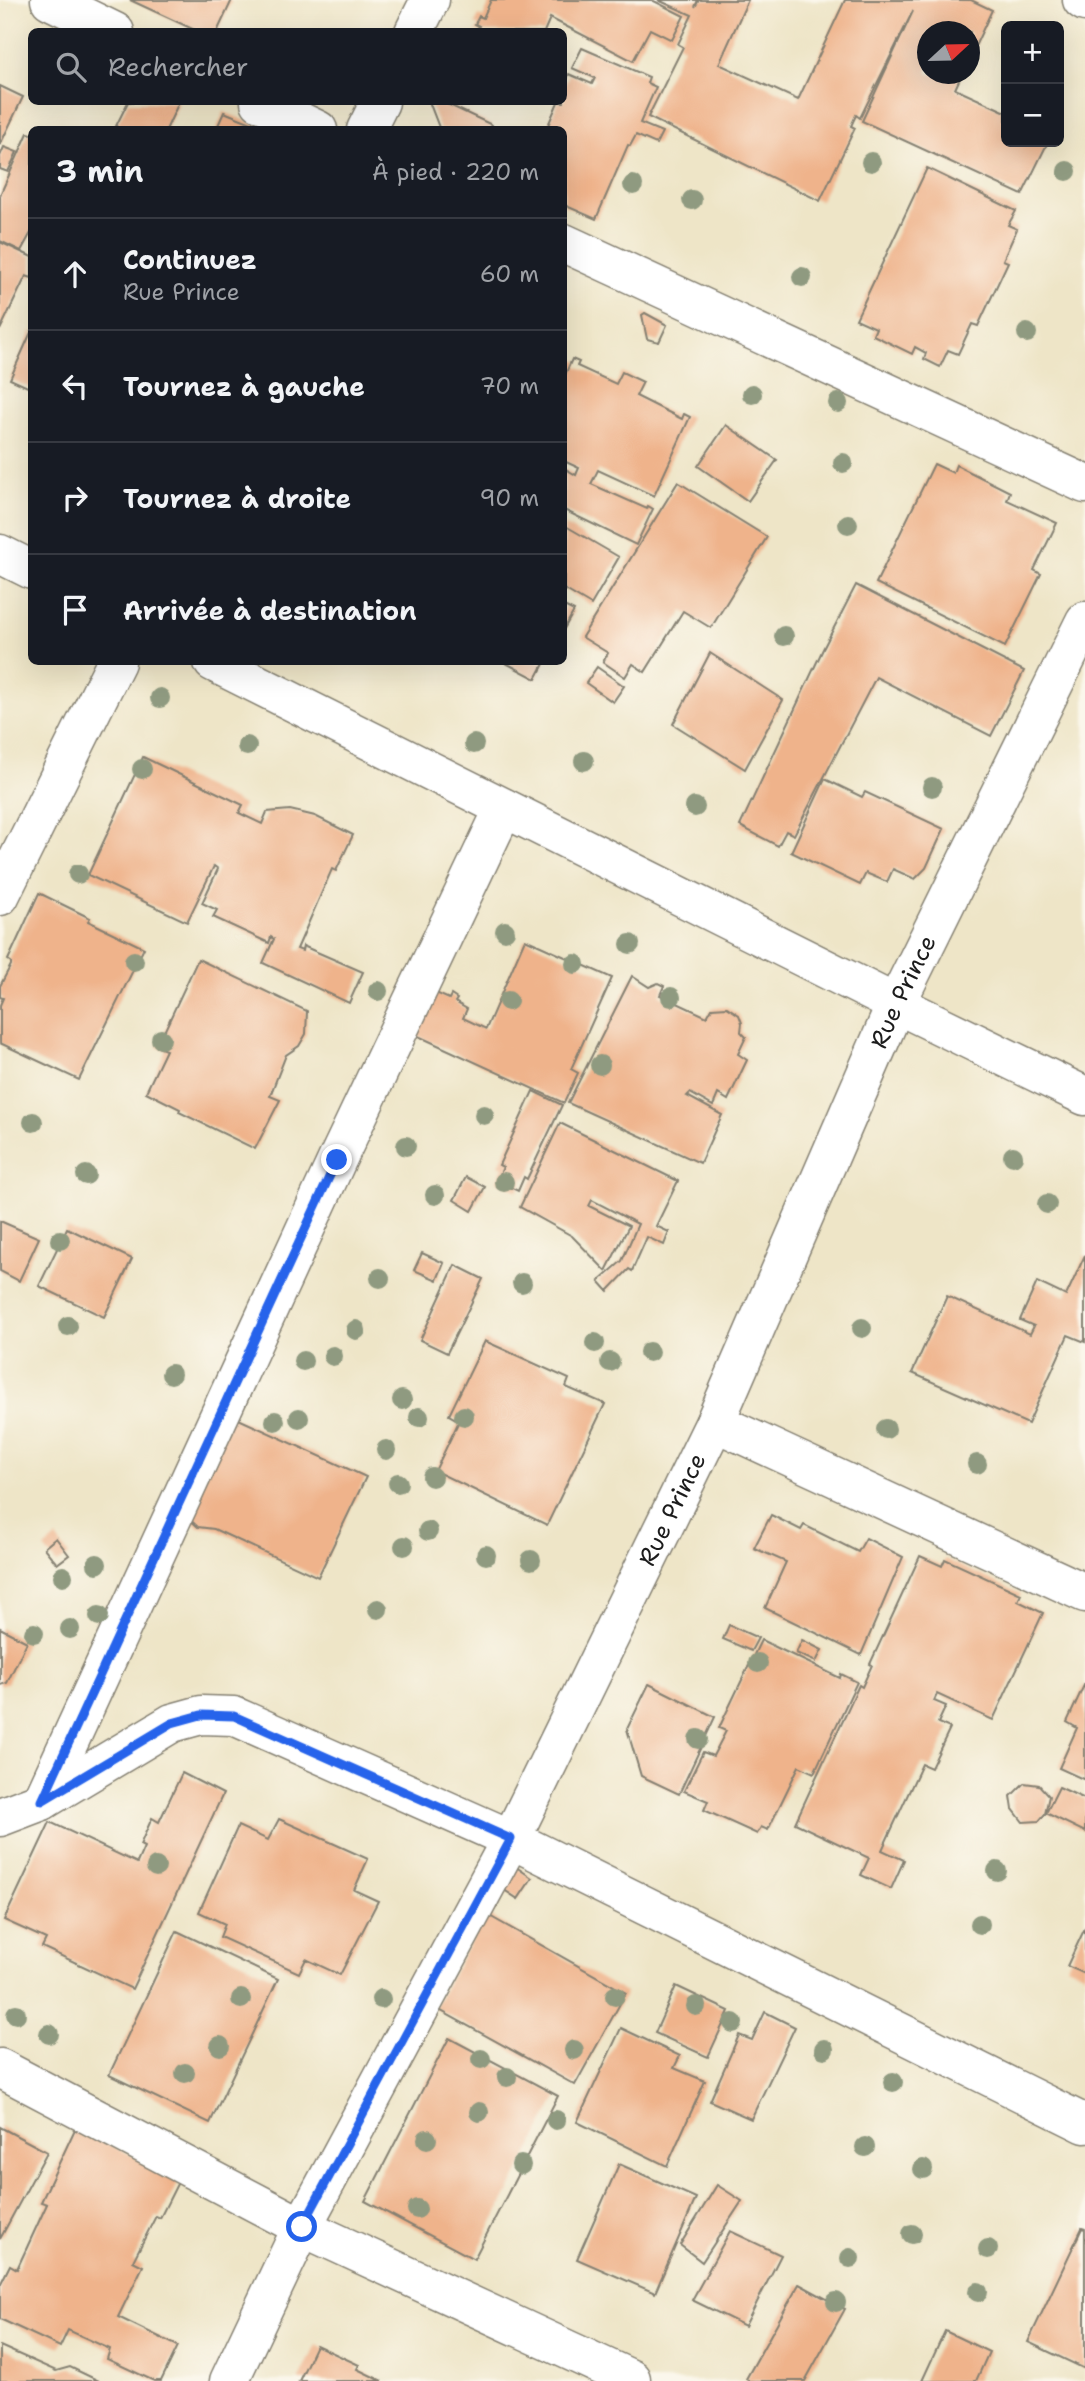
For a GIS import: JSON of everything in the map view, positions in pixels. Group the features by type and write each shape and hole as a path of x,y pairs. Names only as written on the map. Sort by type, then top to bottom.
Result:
{"street":[{"path":"50,0 107,28"},
{"path":"416,28 430,0"},
{"path":"266,105 310,126"},
{"path":"368,126 378,105"},
{"path":"567,244 1085,484"},
{"path":"0,554 28,568"},
{"name":"Rue Prince","path":"229,2381 302,2227 511,1839 715,1422 896,1004 1085,621"},
{"path":"0,896 115,665"},
{"path":"218,665 1085,1096"},
{"path":"42,1801 337,1160 504,808"},
{"path":"715,1422 1085,1593"},
{"path":"0,1817 42,1801 172,1723 201,1715 234,1716 511,1839 1085,2124"},
{"path":"0,2068 302,2227 632,2380"}],"building":[{"path":"130,0 232,0 219,28 190,28"},
{"path":"491,0 652,0 684,16 672,40 650,29 633,61 550,18 546,28 478,28 475,24 479,16 483,18"},
{"path":"658,0 698,0 695,7 699,0 748,0 719,64 798,100 845,0 971,0 992,10 980,36 980,21 917,21 917,84 957,84 955,89 1001,110 1001,147 1046,147 1022,195 862,121 913,11 860,118 856,115 851,126 855,128 820,201 648,117 683,47 678,44 692,15"},
{"path":"582,48 649,77 647,83 656,87 640,123 662,132 656,144 636,135 630,146 628,145 596,219 567,206 567,126 548,126 557,105 567,105 569,74 592,84 595,78 572,68"},
{"path":"0,86 23,97 0,145"},
{"path":"126,105 178,105 168,126 116,126"},
{"path":"430,105 449,105 492,125 492,126 438,126"},
{"path":"224,112 259,126 218,126"},
{"path":"28,133 28,238 21,251 0,241 0,195"},
{"path":"4,147 17,152 8,172 0,169 0,156"},
{"path":"927,168 1016,211 1008,225 1017,229 1003,260 1008,262 978,326 972,324 958,354 948,350 940,367 924,359 926,353 915,347 912,354 873,335 876,328 856,319"},
{"path":"0,242 28,255 28,277 0,330"},
{"path":"645,313 667,325 659,342 647,339 642,315"},
{"path":"28,339 28,387 10,379"},
{"path":"572,359 579,362 577,366 616,384 622,372 643,382 636,396 682,419 684,414 690,417 654,496 598,470 591,484 647,509 648,506 653,509 636,545 567,511 567,470 576,475 579,468 567,462 567,370"},
{"path":"726,425 777,460 748,501 698,466"},
{"path":"934,464 953,473 956,465 1010,492 1007,500 1057,523 1034,570 1041,574 1005,647 876,583"},
{"path":"678,482 767,537 711,628 683,611 645,672 633,664 625,677 603,662 608,653 582,637"},
{"path":"567,527 619,557 591,605 567,591"},
{"path":"856,585 1024,671 991,736 876,677 794,835 786,831 778,846 740,826"},
{"path":"567,608 574,611 567,624"},
{"path":"710,653 783,700 745,769 673,724"},
{"path":"510,665 543,665 536,679"},
{"path":"597,667 624,686 613,702 586,683"},
{"path":"143,757 243,805 239,813 262,824 267,812 290,810 315,816 353,835 336,871 332,869 297,949 302,951 303,946 363,972 349,1003 263,963 274,939 271,937 269,943 213,917 217,910 202,903 218,869 214,866 187,922 88,875"},
{"path":"825,779 862,797 865,792 944,829 926,868 915,879 893,869 887,882 866,873 860,885 791,852"},
{"path":"39,893 144,948 79,1080 0,1043 0,1005 3,998 0,997 0,986 11,965 8,960"},
{"path":"525,939 612,978 571,1069 578,1073 564,1103 405,1030 425,988 449,999 451,995 457,999 455,1002 467,1009 463,1018 486,1029"},
{"path":"198,959 307,1011 306,1034 299,1046 286,1055 270,1096 280,1100 255,1149 179,1112 180,1109 146,1092 166,1050 157,1047"},
{"path":"632,976 649,987 658,983 664,986 660,995 707,1017 712,1008 727,1007 739,1015 742,1023 741,1032 746,1037 738,1054 747,1060 728,1100 718,1094 713,1106 690,1093 687,1096 722,1115 700,1163 568,1103"},
{"path":"533,1091 562,1105 527,1179 524,1177 518,1191 497,1181 503,1167 499,1165"},
{"path":"560,1123 678,1181 656,1226 669,1232 664,1245 647,1237 632,1271 629,1269 608,1291 599,1281 622,1261 638,1224 592,1200 589,1206 629,1226 606,1271 572,1236 520,1207"},
{"path":"466,1177 485,1187 472,1211 454,1200"},
{"path":"0,1221 39,1238 19,1281 0,1271"},
{"path":"67,1228 132,1259 104,1317 39,1286"},
{"path":"422,1253 444,1263 437,1280 414,1270"},
{"path":"1085,1255 1085,1342 1068,1335 1028,1424 912,1373 947,1296 1030,1334 1034,1326 1020,1320 1037,1282 1066,1296"},
{"path":"455,1265 483,1279 447,1353 420,1340"},
{"path":"485,1341 569,1379 566,1387 605,1404 547,1525 435,1471 459,1421 449,1415"},
{"path":"232,1416 366,1477 318,1577 214,1529 198,1527 186,1516"},
{"path":"771,1515 801,1530 804,1525 858,1552 866,1538 903,1557 861,1655 765,1608 786,1562 754,1548"},
{"path":"56,1538 69,1555 57,1564 44,1548"},
{"path":"920,1556 942,1566 945,1559 1021,1594 1018,1601 1043,1613 993,1720 937,1694 934,1701 946,1706 938,1723 950,1728 931,1768 922,1764 882,1850 904,1860 891,1889 861,1875 869,1858 795,1823 859,1685 862,1687"},
{"path":"729,1625 758,1638 751,1651 723,1639"},
{"path":"0,1628 27,1642 7,1683 0,1685"},
{"path":"761,1640 840,1678 841,1674 857,1682 814,1773 799,1766 768,1830 761,1827 757,1834 704,1810 708,1801 684,1791 703,1752 713,1756 726,1731 719,1728"},
{"path":"802,1640 822,1650 816,1662 796,1653"},
{"path":"1085,1683 1085,1780 1059,1768 1077,1728 1067,1722"},
{"path":"649,1684 715,1717 679,1794 641,1776 627,1729"},
{"path":"182,1773 223,1794 132,1989 42,1947 46,1939 4,1920 50,1822 137,1863 144,1847 140,1845 152,1818 159,1822"},
{"path":"1024,1783 1039,1785 1049,1796 1045,1814 1039,1821 1023,1822 1013,1809 1011,1796"},
{"path":"1059,1787 1085,1799 1085,1832 1046,1813"},
{"path":"279,1819 368,1859 354,1890 378,1901 340,1975 306,1959 299,1973 220,1937 225,1924 199,1912 238,1826 268,1840"},
{"path":"509,1862 532,1878 518,1899 495,1884"},
{"path":"486,1914 626,1993 575,2085 434,2007"},
{"path":"1085,1928 1085,1974 1067,1966"},
{"path":"177,1931 278,1979 210,2123 109,2075"},
{"path":"676,1986 729,2011 708,2057 655,2033"},
{"path":"765,2012 795,2027 751,2119 710,2101 739,2035 752,2040"},
{"path":"621,2028 680,2056 674,2068 705,2081 667,2166 577,2122"},
{"path":"449,2038 558,2096 474,2259 365,2201"},
{"path":"0,2127 47,2152 0,2239"},
{"path":"75,2129 180,2178 160,2218 156,2216 133,2261 143,2266 118,2317 178,2346 161,2381 154,2381 107,2359 110,2349 68,2330 60,2347 0,2319 0,2285 10,2265 17,2269 47,2204 41,2202"},
{"path":"619,2164 696,2198 655,2293 577,2259"},
{"path":"717,2185 742,2201 702,2262 680,2245"},
{"path":"1082,2228 1085,2229 1085,2369 1028,2342"},
{"path":"730,2231 781,2255 745,2326 692,2300"},
{"path":"799,2284 845,2309 805,2381 749,2381 746,2379"},
{"path":"945,2331 989,2352 976,2381 922,2381"},
{"path":"316,2345 359,2365 357,2369 382,2381 299,2381"},
{"path":"0,2346 56,2371 70,2367 99,2381 0,2381"}],"route":[{"path":"302,2227 511,1839 234,1716 201,1715 172,1723 42,1801 337,1160"}]}
